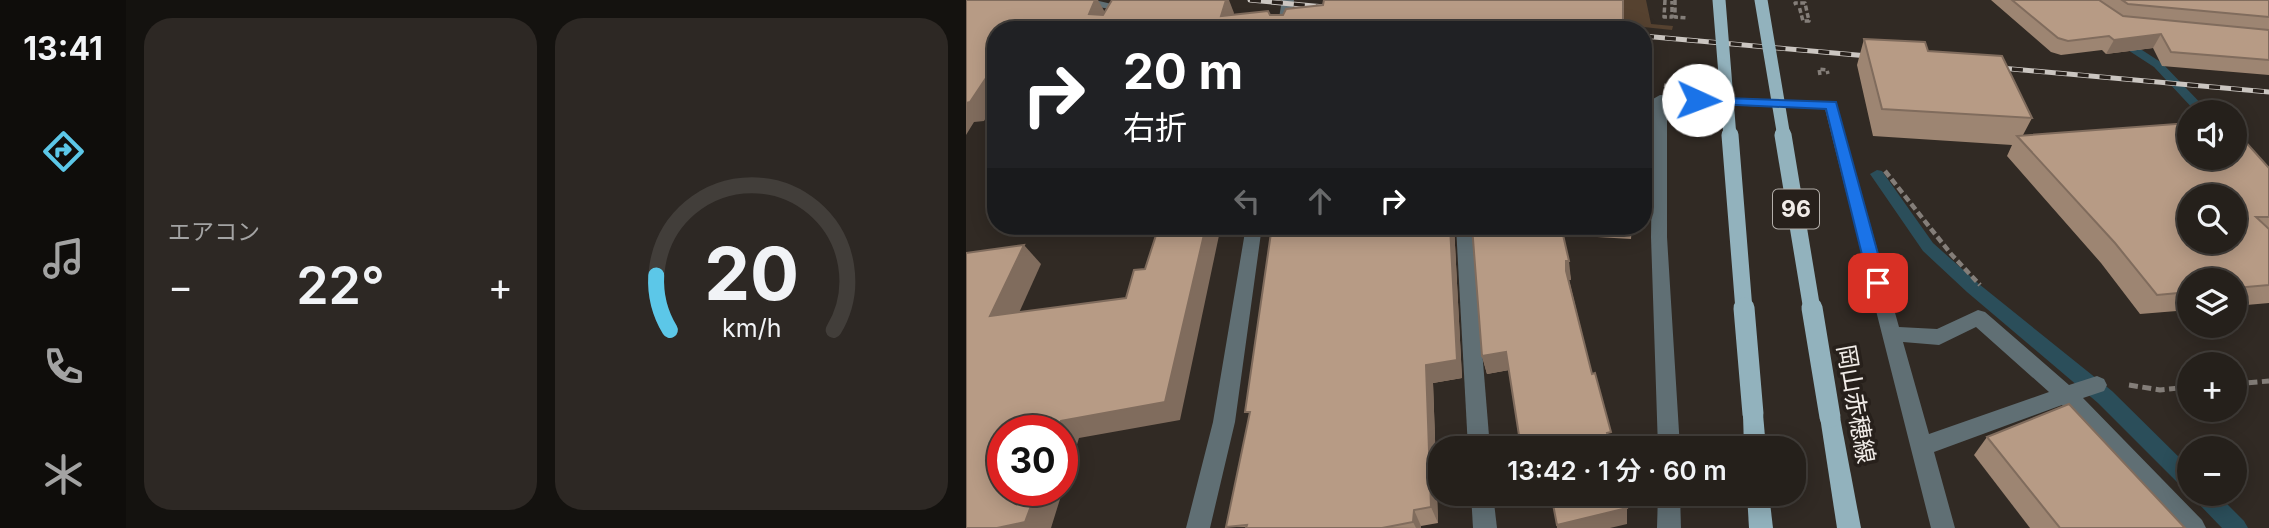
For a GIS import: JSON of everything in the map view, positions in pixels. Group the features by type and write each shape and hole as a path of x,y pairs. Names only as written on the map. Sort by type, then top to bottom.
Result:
{"main road":[{"name":"96","path":"1719,0 1754,436"},
{"name":"岡山赤穂線","path":"1761,0 1849,528"},
{"path":"1759,506 1761,528"}],"street":[{"path":"1071,1 1084,0 1118,7 1111,21"},
{"path":"1284,21 1288,0"},
{"path":"1668,436 1659,237 1660,99 1831,105 1943,528"},
{"path":"1198,528 1224,422 1253,235"},
{"path":"1465,235 1478,436"},
{"path":"1891,334 1940,337 1978,317 2066,395 2194,528"},
{"path":"1921,447 2092,386"},
{"path":"1483,506 1485,528"},
{"path":"1669,506 1669,528"}],"path":[{"path":"1665,0 1664,17 1672,17 1674,1"},
{"path":"1674,1 1675,17 1689,18"},
{"path":"1795,3 1805,3 1809,21 1803,21 1798,6 1795,3"},
{"path":"1819,72 1818,69 1827,72"},
{"path":"1664,85 1677,88 1677,85"},
{"path":"1878,162 1951,254 1984,288"},
{"path":"2092,386 2107,381 2160,390 2177,388"},
{"path":"2247,383 2269,381"}],"shaded area":[{"path":"1557,0 1646,0 1650,21 1586,21 1463,8"},
{"path":"1652,24 1673,26 1672,30 1652,28"}],"building":[{"path":"966,0 1095,0 1089,14 1103,15 1112,0 1226,0 1221,16 1268,11 1270,15 1283,15 1286,9 1323,5 1324,0 1623,0 1623,21 987,21 987,76 970,102 966,103"},
{"path":"2012,0 2099,0 2123,16 2269,30 2269,60 2171,52 2161,34 2114,40 2109,36 2068,41 2058,38"},
{"path":"2122,0 2269,0 2269,17 2128,4"},
{"path":"1864,39 1925,42 1928,51 2002,56 2032,118 1882,109"},
{"path":"2177,124 2177,170 2247,170 2247,143 2269,168 2269,217 2256,217 2269,229 2269,285 2247,287 2247,268 2177,268 2177,293 2157,295 2115,243 2017,136"},
{"path":"1156,235 1204,235 1165,402 1078,418 1078,415 987,415 987,506 1031,506 1025,522 997,528 966,528 966,253 1024,245 990,316 1126,298 1134,270 1145,269"},
{"path":"1271,235 1450,235 1457,360 1426,365 1428,506 1431,507 1414,510 1413,522 1382,528 1246,528 1247,525 1226,527 1250,412 1245,412"},
{"path":"1473,235 1563,235 1569,261 1566,261 1566,271 1592,374 1595,373 1611,432 1607,433 1608,436 1519,436 1506,352 1482,356"},
{"path":"2069,404 2185,528 2060,528 1987,437"},
{"path":"1553,506 1627,508 1557,525"}],"waterway":[{"path":"2118,39 2158,65 2192,100"},
{"path":"1877,174 1928,247 1973,288 2105,397 2177,468"},
{"path":"2215,506 2237,528"}],"railway":[{"path":"1250,0 1335,8"},
{"path":"1652,37 1879,57"},
{"path":"1990,67 2269,92"}],"route":[{"path":"1698,100 1831,105 1878,283"}]}
